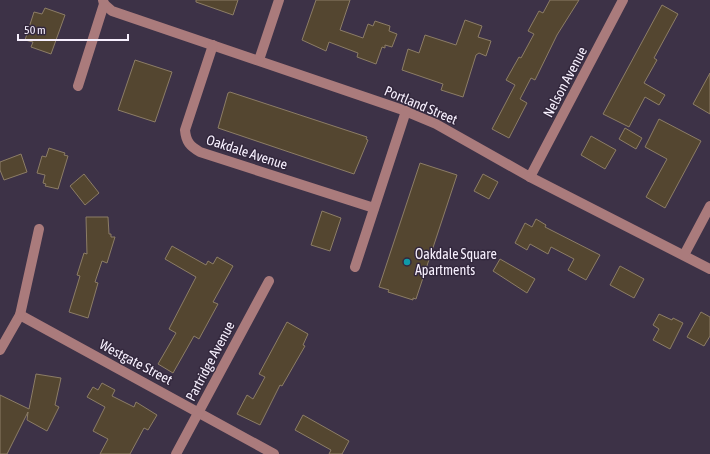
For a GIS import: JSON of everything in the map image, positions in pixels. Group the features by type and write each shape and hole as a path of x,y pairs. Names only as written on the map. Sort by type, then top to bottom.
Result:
{"street":[{"path":"259,60 279,0"},
{"name":"Nelson Avenue","path":"530,177 624,0"},
{"path":"78,86 104,2"},
{"name":"Portland Street","path":"104,2 112,11 406,111 436,124 530,177 710,269"},
{"name":"Oakdale Avenue","path":"212,45 184,130 185,138 190,146 200,152 374,208"},
{"path":"355,267 406,111"},
{"path":"684,255 710,206"},
{"path":"0,350 20,315 38,228"},
{"name":"Partridge Avenue","path":"176,454 269,281"},
{"name":"Westgate Street","path":"20,315 274,454"}],"building":[{"path":"196,0 238,0 233,15 196,2"},
{"path":"316,0 350,0 340,30 363,38 368,24 373,26 375,21 390,26 389,31 397,34 392,47 385,45 385,48 382,47 376,64 357,57 358,53 329,42 326,51 302,40"},
{"path":"550,0 579,0 557,35 535,80 531,78 520,99 527,103 509,138 492,129 515,85 506,80 519,57 521,58 534,34 528,31 539,11 543,13"},
{"path":"662,5 678,14 654,58 657,60 644,83 665,95 659,105 645,97 629,127 603,114"},
{"path":"45,8 65,15 51,54 31,47 33,42 25,40 34,12 42,14"},
{"path":"465,20 482,26 478,37 491,41 486,56 479,53 476,55 463,97 441,90 443,84 402,70 408,49 419,53 425,35 456,45"},
{"path":"135,60 172,72 155,122 118,110"},
{"path":"710,73 710,114 693,104"},
{"path":"230,92 367,137 366,139 368,140 354,174 218,128 228,93"},
{"path":"659,119 701,141 665,208 646,197 667,159 645,147"},
{"path":"625,128 642,138 636,149 619,139"},
{"path":"591,136 616,150 605,169 581,155"},
{"path":"49,148 65,153 64,155 68,156 58,189 45,186 46,184 43,183 45,175 37,173 42,156 46,157"},
{"path":"21,154 27,172 4,180 0,170 0,162"},
{"path":"420,163 457,175 416,299 413,298 413,300 388,292 389,290 379,287"},
{"path":"84,174 99,193 85,205 70,186"},
{"path":"483,174 498,182 489,199 474,191"},
{"path":"322,211 341,218 330,251 311,245"},
{"path":"86,217 108,217 109,234 111,234 111,237 115,237 107,263 102,261 95,282 98,283 88,318 69,312 80,276 77,275 84,253 87,254"},
{"path":"536,219 546,225 545,227 600,255 586,280 568,270 574,259 551,247 548,254 530,244 527,250 515,243 525,223 532,227"},
{"path":"172,246 206,265 208,261 213,264 217,257 233,266 213,302 218,304 199,339 194,336 173,373 158,364 176,333 169,329 196,277 165,259"},
{"path":"500,259 535,279 527,293 493,271"},
{"path":"620,266 644,279 634,298 610,285"},
{"path":"701,312 710,317 710,336 704,346 687,337"},
{"path":"659,314 683,323 670,349 653,340 659,329 653,325"},
{"path":"287,322 308,334 303,345 305,346 282,386 280,385 260,425 237,414 247,395 253,399 265,377 259,374"},
{"path":"36,374 61,378 55,405 59,407 47,431 27,420 28,412 7,454 0,454 0,395 29,409"},
{"path":"102,383 115,390 112,396 134,407 136,402 157,415 148,430 144,428 130,454 100,454 108,439 93,431 105,407 87,397 93,387 98,390"},
{"path":"303,415 349,441 342,454 329,454 331,450 295,430"}],"place":[{"name":"Oakdale Square Apartments","path":"407,262"}]}
